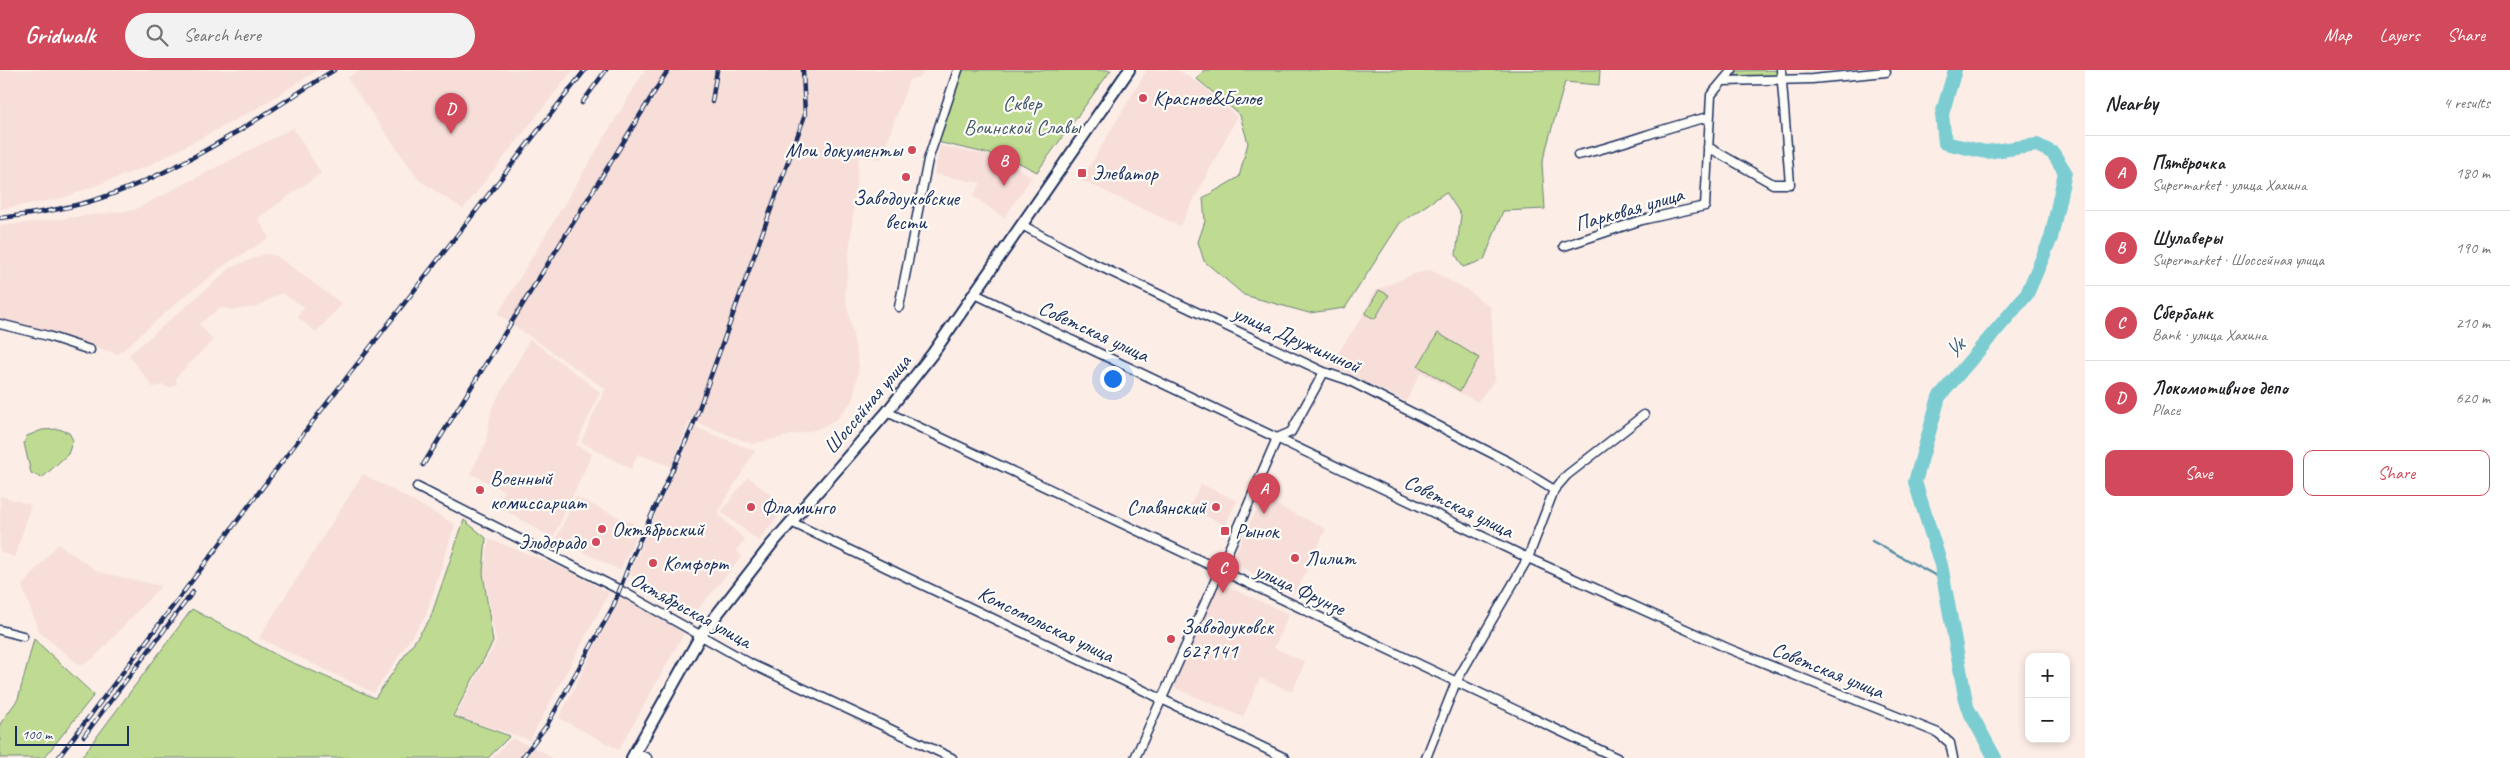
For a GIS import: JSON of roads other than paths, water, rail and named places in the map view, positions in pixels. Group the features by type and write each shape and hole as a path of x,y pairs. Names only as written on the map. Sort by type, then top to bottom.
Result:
{"main road":[{"name":"Шоссейная улица","path":"633,755 701,635 743,579 887,412 933,353 1129,70"}],"street":[{"path":"899,307 928,160 958,70"},
{"name":"Парковая улица","path":"1564,246 1642,220 1706,206 1710,94 1732,70"},
{"path":"1708,147 1773,184 1790,184 1781,70"},
{"path":"1722,81 1783,80 1886,72"},
{"path":"1578,155 1618,146 1661,129 1709,117"},
{"name":"улица Дружининой","path":"1022,225 1084,260 1324,372 1348,380 1492,453 1554,490"},
{"name":"Советская улица","path":"974,293 1528,558 1727,648 1938,733 1950,743 1953,758"},
{"path":"0,324 48,336 90,350"},
{"path":"1135,758 1277,438 1290,432 1324,372"},
{"name":"улица Фрунзе","path":"887,412 1617,758"},
{"path":"1426,758 1456,682 1528,558 1554,490 1566,474 1644,415"},
{"name":"Октябрьская улица","path":"417,487 620,590 753,665 952,758"},
{"name":"Комсомольская улица","path":"791,522 1285,758"},
{"path":"0,630 23,636"},
{"path":"633,755 647,758"}],"waterway":[{"name":"Ук","path":"1955,70 1942,114 1945,143 1986,152 2037,145 2053,153 2065,172 2051,238 2027,294 1939,397 1915,482 1941,565 1967,707 1995,758"},
{"path":"1872,541 1944,580"}],"railway":[{"path":"0,218 76,205 101,198 162,173 221,142 334,70"},
{"path":"58,758 303,434 585,70"},
{"path":"582,103 606,70"},
{"path":"423,465 668,70"},
{"path":"712,102 717,70"},
{"path":"522,758 547,725 613,607 632,557 692,428 805,115 803,70"},
{"path":"84,736 193,592"}],"place":[{"name":"Красное&Белое","path":"1143,98"},
{"name":"Локомотивное депо","path":"451,134"},
{"name":"Мои документы","path":"912,150"},
{"name":"Элеватор","path":"1082,173"},
{"name":"Заводоуковские вести","path":"906,177"},
{"name":"Шулаверы","path":"1004,186"},
{"name":"Военный комиссариат","path":"480,490"},
{"name":"Фламинго","path":"751,507"},
{"name":"Славянский","path":"1216,507"},
{"name":"Пятёрочка","path":"1264,514"},
{"name":"Октябрьский","path":"602,529"},
{"name":"Рынок","path":"1225,531"},
{"name":"Эльдорадо","path":"596,542"},
{"name":"Лилит","path":"1295,558"},
{"name":"Комфорт","path":"653,563"},
{"name":"Сбербанк","path":"1223,593"},
{"name":"Заводоуковск 627141","path":"1171,639"}],"park label":[{"name":"Сквер Воинской Славы","path":"1022,115"}]}
